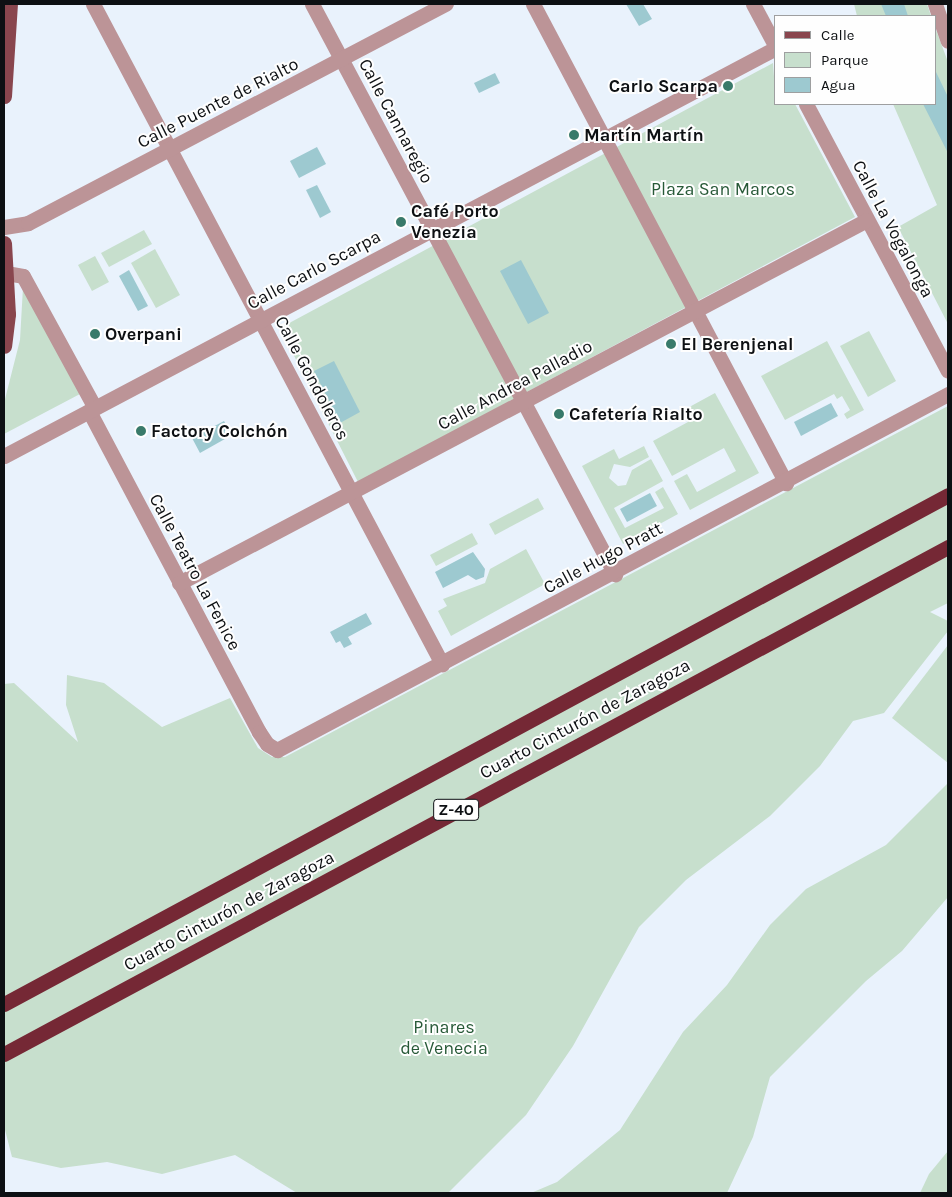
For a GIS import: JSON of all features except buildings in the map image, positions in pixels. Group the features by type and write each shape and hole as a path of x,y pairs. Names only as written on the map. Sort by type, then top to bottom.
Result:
{"highway":[{"name":"Cuarto Cinturón de Zaragoza","path":"4,1004 948,495"},
{"name":"Cuarto Cinturón de Zaragoza","path":"4,1054 948,547"}],"main road":[{"path":"4,96 10,4"},
{"path":"4,243 6,274 4,346"}],"street":[{"name":"Calle Gondoleros","path":"93,4 442,664"},
{"name":"Calle Cannaregio","path":"312,4 614,574"},
{"name":"Calle Puente de Rialto","path":"4,227 28,223 446,4"},
{"path":"534,4 786,482"},
{"path":"753,4 774,43"},
{"path":"934,4 948,41"},
{"name":"Calle Carlo Scarpa","path":"4,456 774,48"},
{"name":"Calle La Vogalonga","path":"807,105 948,371"},
{"name":"Calle Andrea Palladio","path":"180,583 867,220"},
{"name":"Calle Teatro La Fenice","path":"6,274 23,276 180,583 263,738 272,748"},
{"name":"Calle Hugo Pratt","path":"272,748 282,750 948,394"}],"green space":[{"path":"854,4 927,4 931,15 857,15"},
{"path":"937,33 948,62 948,324 898,227 937,205 893,105 937,105"},
{"name":"Plaza San Marcos","path":"773,63 774,105 796,105 855,217 358,482 280,328"},
{"path":"144,230 152,244 109,267 101,253"},
{"path":"155,249 180,295 156,308 131,263"},
{"path":"95,256 109,282 92,291 78,265"},
{"path":"23,287 80,394 4,434 4,403 20,340"},
{"path":"869,331 896,381 868,397 840,346"},
{"path":"827,341 864,410 847,419 844,414 850,410 842,396 837,399 834,394 785,420 761,376"},
{"path":"715,393 759,473 690,510 674,481 687,474 697,492 736,471 724,448 672,476 653,441 688,422 682,411"},
{"name":"Pinares de Venecia","path":"948,406 948,603 930,612 948,621 948,631 884,713 853,721 820,766 770,816 686,880 639,927 573,1046 526,1115 448,1193 297,1193 235,1155 162,1174 107,1162 61,1168 12,1157 4,1126 4,684 14,683 78,742 66,705 67,675 104,683 162,727 230,698 258,748 272,757 285,757"},
{"path":"644,446 649,457 630,467 614,464 609,478 618,486 626,485 632,470 651,459 663,481 614,508 625,528 664,508 655,492 663,487 678,514 623,544 582,466 614,449 619,459"},
{"path":"538,498 544,509 495,535 489,524"},
{"path":"472,533 478,544 436,566 430,555"},
{"path":"526,549 545,584 451,636 438,611 447,606 443,599 485,583 490,569"},
{"path":"948,645 948,763 892,718"},
{"path":"948,783 948,897 902,951 866,981 770,1077 753,1137 727,1193 531,1193 557,1182 620,1130 683,1032 727,985 770,925 806,889 886,845"},
{"path":"948,1151 948,1193 920,1193 929,1174"}],"water":[{"path":"626,4 643,4 652,19 639,26"},
{"path":"881,4 904,4 908,15 886,15"},
{"path":"495,73 500,83 479,93 474,83"},
{"path":"937,74 948,97 948,153 924,105 937,105"},
{"path":"317,147 326,164 299,178 290,161"},
{"path":"317,185 331,212 320,218 306,190"},
{"path":"521,260 549,313 528,324 500,271"},
{"path":"129,270 148,306 138,311 119,276"},
{"path":"334,361 360,412 340,423 314,371"},
{"path":"831,403 838,416 801,436 794,422"},
{"path":"224,421 232,435 200,453 192,438"},
{"path":"650,493 657,506 627,522 620,509"},
{"path":"473,552 485,569 484,577 476,580 468,575 443,588 435,572"},
{"path":"366,613 372,624 348,637 352,644 344,648 340,641 336,643 330,632"}],"place":[{"name":"Carlo Scarpa","path":"728,86"},
{"name":"Martín Martín","path":"574,135"},
{"name":"Café Porto Venezia","path":"401,222"},
{"name":"Overpani","path":"95,334"},
{"name":"El Berenjenal","path":"671,344"},
{"name":"Cafetería Rialto","path":"559,414"},
{"name":"Factory Colchón","path":"141,431"}]}
